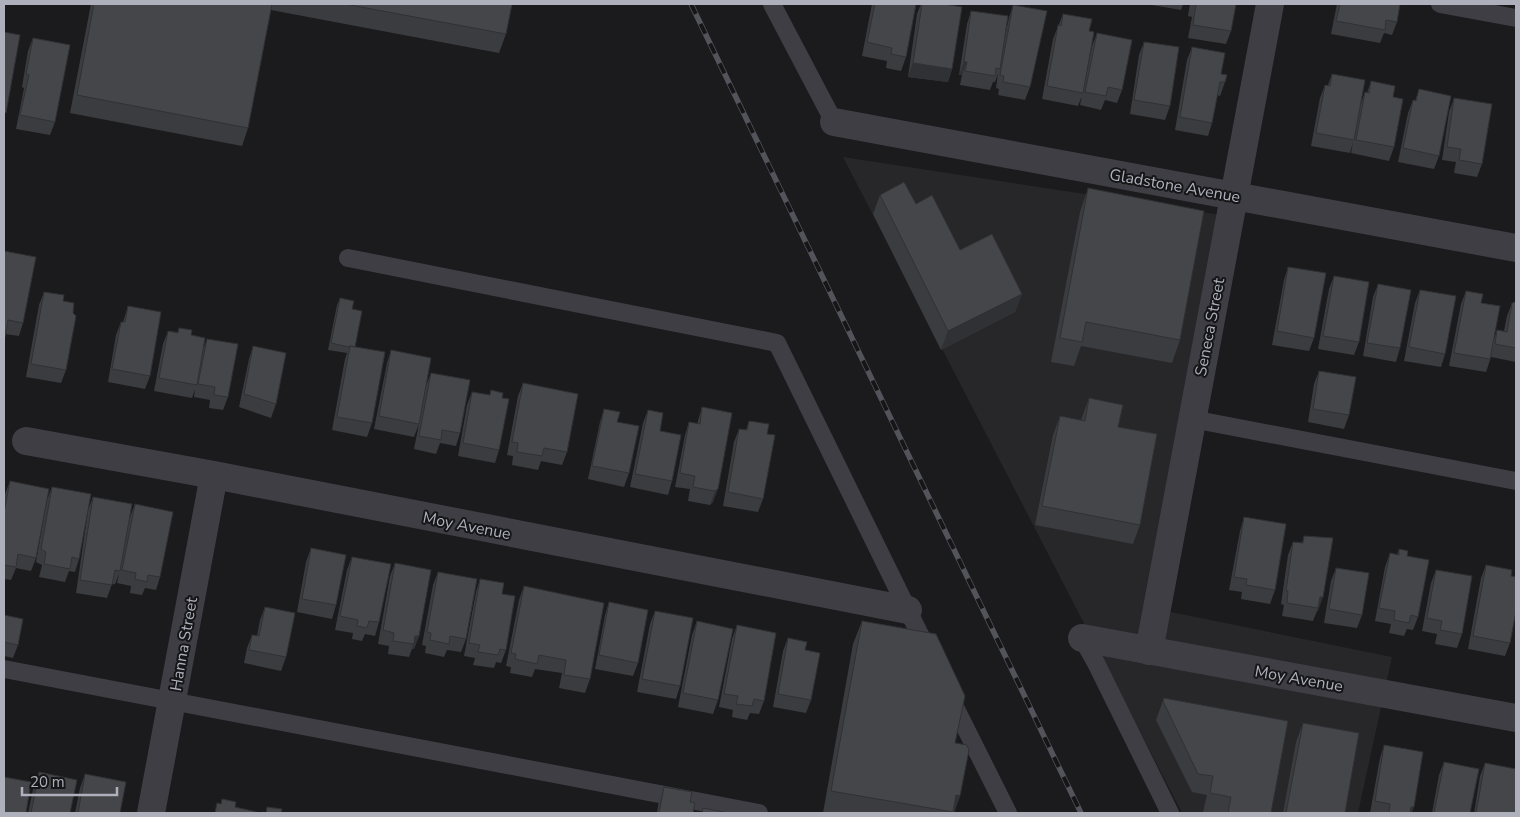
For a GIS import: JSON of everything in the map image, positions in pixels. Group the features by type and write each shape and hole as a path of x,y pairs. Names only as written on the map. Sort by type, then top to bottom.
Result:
{"street":[{"name":"Seneca Street","path":"1149,651 1270,4"},
{"name":"Gladstone Avenue","path":"834,122 1516,248"},
{"name":"Moy Avenue","path":"26,441 214,475 908,610"},
{"name":"Hanna Street","path":"151,813 214,475"},
{"name":"Moy Avenue","path":"1082,638 1516,718"}],"lane":[{"path":"772,4 834,122"},
{"path":"1440,4 1516,18"},
{"path":"348,258 777,343 934,664"},
{"path":"1192,419 1516,481"},
{"path":"1082,638 1170,813"},
{"path":"4,669 759,813"},
{"path":"943,682 1008,813"}],"shaded area":[{"path":"843,157 1221,215 1146,607 1392,657 1358,813 1182,813"}],"building":[{"path":"94,4 272,4 248,128 77,95"},
{"path":"345,4 512,4 506,34"},
{"path":"875,4 916,4 906,57 891,54 892,48 867,42"},
{"path":"922,4 944,4 962,7 952,69 913,63"},
{"path":"1196,4 1236,4 1231,31 1193,25"},
{"path":"1340,4 1400,4 1397,22 1386,20 1385,30 1336,21"},
{"path":"1013,5 1047,11 1030,87 1003,82 1004,76 1000,75"},
{"path":"971,11 1008,16 1000,69 996,68 995,76 965,71 967,62 964,62"},
{"path":"1063,14 1092,19 1089,31 1094,32 1083,93 1047,86 1058,25 1061,26"},
{"path":"4,32 20,35 6,113 4,112"},
{"path":"1097,33 1132,40 1122,90 1108,87 1106,96 1085,92"},
{"path":"33,38 70,45 55,122 20,115 29,75 26,74"},
{"path":"1144,42 1179,47 1170,106 1134,100"},
{"path":"1192,47 1225,53 1221,74 1227,75 1225,82 1220,82 1212,123 1180,117"},
{"path":"1332,74 1365,80 1354,140 1316,133 1325,85 1330,86"},
{"path":"1371,81 1395,86 1393,97 1403,99 1394,147 1356,140 1365,92 1369,93"},
{"path":"1419,89 1451,96 1439,156 1403,148 1413,100 1416,101"},
{"path":"1454,98 1492,104 1482,164 1459,160 1461,149 1447,147"},
{"path":"904,182 916,204 932,195 960,250 992,234 1022,294 948,331 880,195"},
{"path":"1088,188 1204,211 1180,340 1086,322 1082,342 1060,338"},
{"path":"4,251 36,257 23,323 8,320 5,337 4,337"},
{"path":"1288,267 1326,273 1314,338 1277,331"},
{"path":"1334,276 1369,282 1359,342 1323,336"},
{"path":"1378,284 1411,290 1400,348 1367,343"},
{"path":"1420,290 1456,296 1445,354 1409,347"},
{"path":"1466,291 1483,294 1481,303 1500,306 1490,359 1454,353"},
{"path":"44,292 64,295 63,301 74,303 73,313 76,316 66,370 31,364"},
{"path":"340,298 354,301 352,309 362,311 355,347 331,343"},
{"path":"1516,302 1516,348 1495,344 1497,330 1507,332 1512,303"},
{"path":"128,306 161,312 150,376 112,369 121,322 125,322"},
{"path":"179,328 192,330 191,335 205,338 197,385 159,378 168,331 178,333"},
{"path":"207,339 238,344 228,397 214,395 215,387 198,384"},
{"path":"253,346 286,353 276,404 244,394"},
{"path":"350,346 385,352 372,423 337,417"},
{"path":"391,350 431,358 419,424 379,416"},
{"path":"1319,371 1356,377 1349,415 1313,409"},
{"path":"431,373 470,380 460,433 442,430 441,440 419,436"},
{"path":"523,383 578,394 567,452 544,448 542,456 517,452 518,443 512,442"},
{"path":"491,390 503,393 502,398 509,399 499,450 463,443 472,392 490,395"},
{"path":"1089,398 1123,405 1118,427 1157,434 1140,525 1042,506 1060,416 1085,421"},
{"path":"702,407 732,413 718,489 715,491 693,487 695,476 680,473 689,422 700,424"},
{"path":"604,409 620,412 617,422 639,426 629,473 592,466"},
{"path":"648,410 663,413 660,431 681,435 672,481 635,474"},
{"path":"749,421 769,424 767,434 775,435 763,499 728,492 739,429 747,430"},
{"path":"10,481 49,489 36,558 18,554 16,567 4,565 4,512"},
{"path":"52,487 91,494 79,559 72,557 70,569 44,564 46,552 41,549"},
{"path":"93,497 132,504 120,571 115,570 112,585 80,580"},
{"path":"135,504 173,512 160,577 148,575 147,582 135,579 136,573 122,570"},
{"path":"1244,517 1286,524 1275,590 1246,585 1247,579 1234,577"},
{"path":"1304,536 1333,538 1323,597 1320,597 1318,608 1287,603 1288,591 1286,591 1293,542 1303,543"},
{"path":"311,548 346,555 336,605 302,599"},
{"path":"1399,549 1408,551 1407,556 1429,560 1418,617 1411,615 1409,623 1394,620 1395,611 1379,608 1390,553 1399,555"},
{"path":"352,557 391,564 379,622 369,621 367,628 357,626 358,620 340,616"},
{"path":"395,563 431,570 419,636 415,636 414,644 393,641 394,633 383,630"},
{"path":"1486,565 1512,570 1511,576 1516,577 1516,611 1510,643 1473,636"},
{"path":"1336,568 1369,573 1362,615 1329,609"},
{"path":"1436,570 1472,576 1462,634 1440,630 1442,621 1427,618"},
{"path":"438,572 477,579 466,639 450,636 449,644 430,640 431,633 427,632"},
{"path":"480,579 504,583 502,594 515,596 506,650 500,649 498,655 478,652 480,645 469,643"},
{"path":"524,586 604,603 590,679 564,675 566,660 539,655 537,664 515,659 516,654 511,653"},
{"path":"609,602 648,610 638,663 599,655"},
{"path":"265,607 295,613 286,657 249,650 252,635 259,636"},
{"path":"655,611 693,618 680,686 642,679"},
{"path":"4,615 23,619 18,645 4,642"},
{"path":"697,621 733,629 718,700 683,693"},
{"path":"862,621 936,634 965,696 955,743 967,745 969,750 960,796 956,795 953,812 831,791"},
{"path":"737,625 776,633 764,701 754,699 752,706 736,704 738,696 724,694"},
{"path":"788,638 807,642 805,650 820,653 811,700 778,694"},
{"path":"1164,698 1288,721 1271,813 1228,813 1231,797 1210,793 1213,776 1198,774 1163,701"},
{"path":"1303,723 1359,733 1345,813 1286,813"},
{"path":"1384,745 1423,752 1414,807 1411,807 1410,813 1389,813 1390,804 1375,801"},
{"path":"1444,762 1479,769 1470,813 1434,813"},
{"path":"1485,763 1516,769 1516,813 1476,813"},
{"path":"39,772 77,780 70,813 31,813"},
{"path":"85,774 126,782 120,813 78,813"},
{"path":"4,777 31,782 26,813 4,813"},
{"path":"664,787 692,792 690,802 695,803 693,813 659,813"},
{"path":"222,799 236,802 235,807 257,813 215,813 217,803 221,804"},
{"path":"267,807 282,809 281,813 266,813"},
{"path":"703,808 729,813 702,813"}],"railway":[{"path":"691,4 1081,813"}]}
